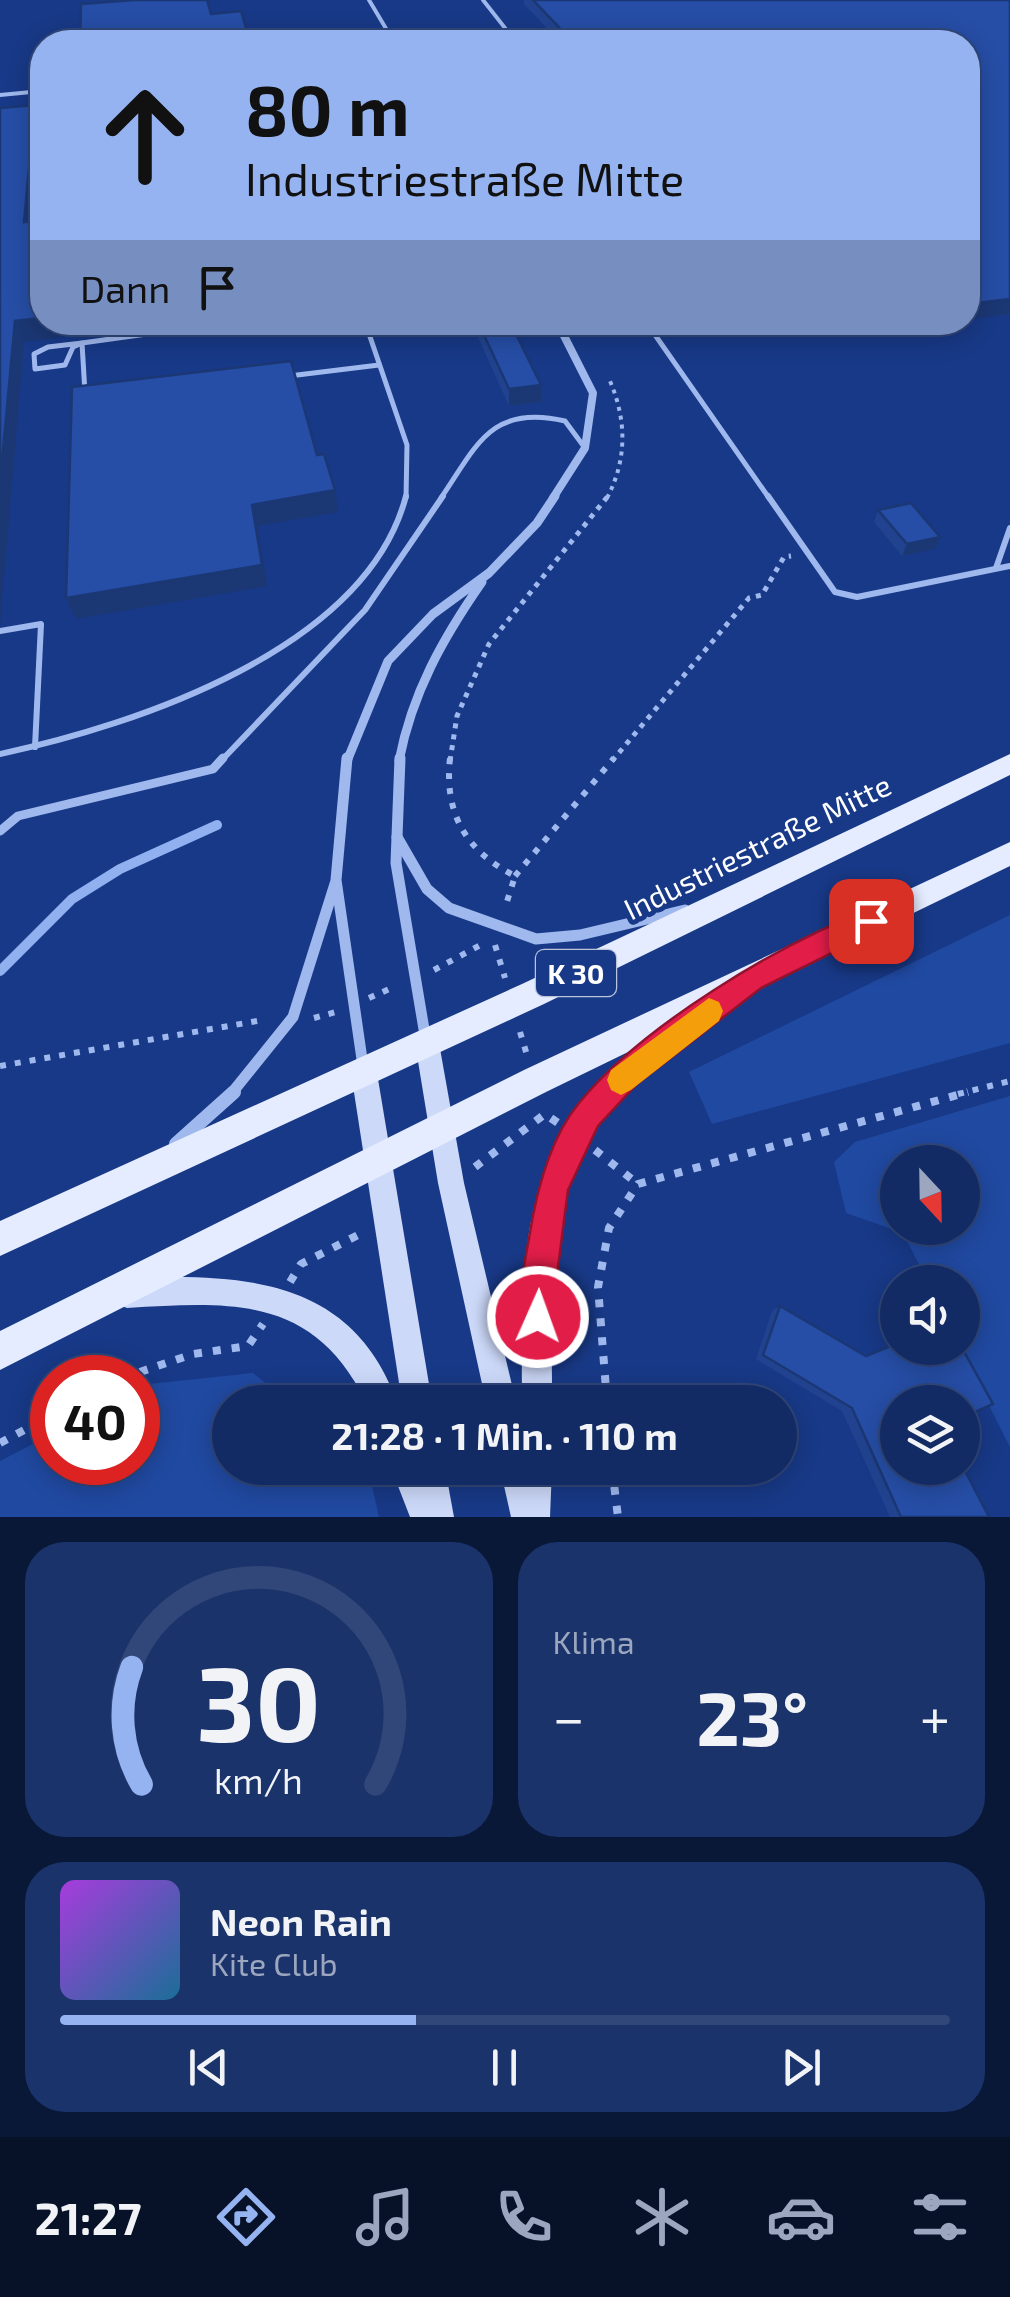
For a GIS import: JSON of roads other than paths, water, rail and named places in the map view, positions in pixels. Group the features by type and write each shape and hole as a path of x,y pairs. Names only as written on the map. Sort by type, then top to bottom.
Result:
{"main road":[{"name":"Industriestraße Mitte","path":"426,1043 1010,764"},
{"name":"K 30","path":"0,1351 377,1160 1010,853"},
{"name":"K 30","path":"0,1239 153,1165 426,1043"}],"street":[{"path":"369,0 387,30"},
{"path":"153,1165 237,1089 293,1017 336,880 347,757 388,662 433,614 488,573 537,522 585,448 593,416 593,393 564,335"},
{"path":"488,573 419,688 396,776 396,834 402,922 441,1129 497,1385"},
{"path":"396,834 427,889 450,908 536,939 580,935 725,901"},
{"path":"336,880 414,1385"},
{"path":"538,1385 538,1278 552,1188 575,1134 627,1074 752,979"},
{"path":"110,1295 200,1289 280,1298 328,1323 376,1385"},
{"path":"414,1485 426,1517"},
{"path":"432,1485 438,1517"},
{"path":"520,1485 527,1517"},
{"path":"535,1517 536,1485"}],"lane":[{"path":"483,0 507,30"},
{"path":"0,95 30,92"},
{"path":"82,342 73,348 65,365 36,369 34,354 82,342 134,335"},
{"path":"0,754 129,723 218,687 307,628 360,578 394,529 409,482 406,442 369,335"},
{"path":"655,335 835,592 857,597 1010,566"},
{"path":"82,342 85,402"},
{"path":"274,378 379,365"},
{"path":"0,831 18,816 213,769 365,610 486,432 498,422 512,417 566,422 585,448"},
{"path":"996,568 1010,528"},
{"path":"0,631 41,624 35,747"}],"waterway":[{"path":"0,971 72,899 120,869 217,825"}]}
